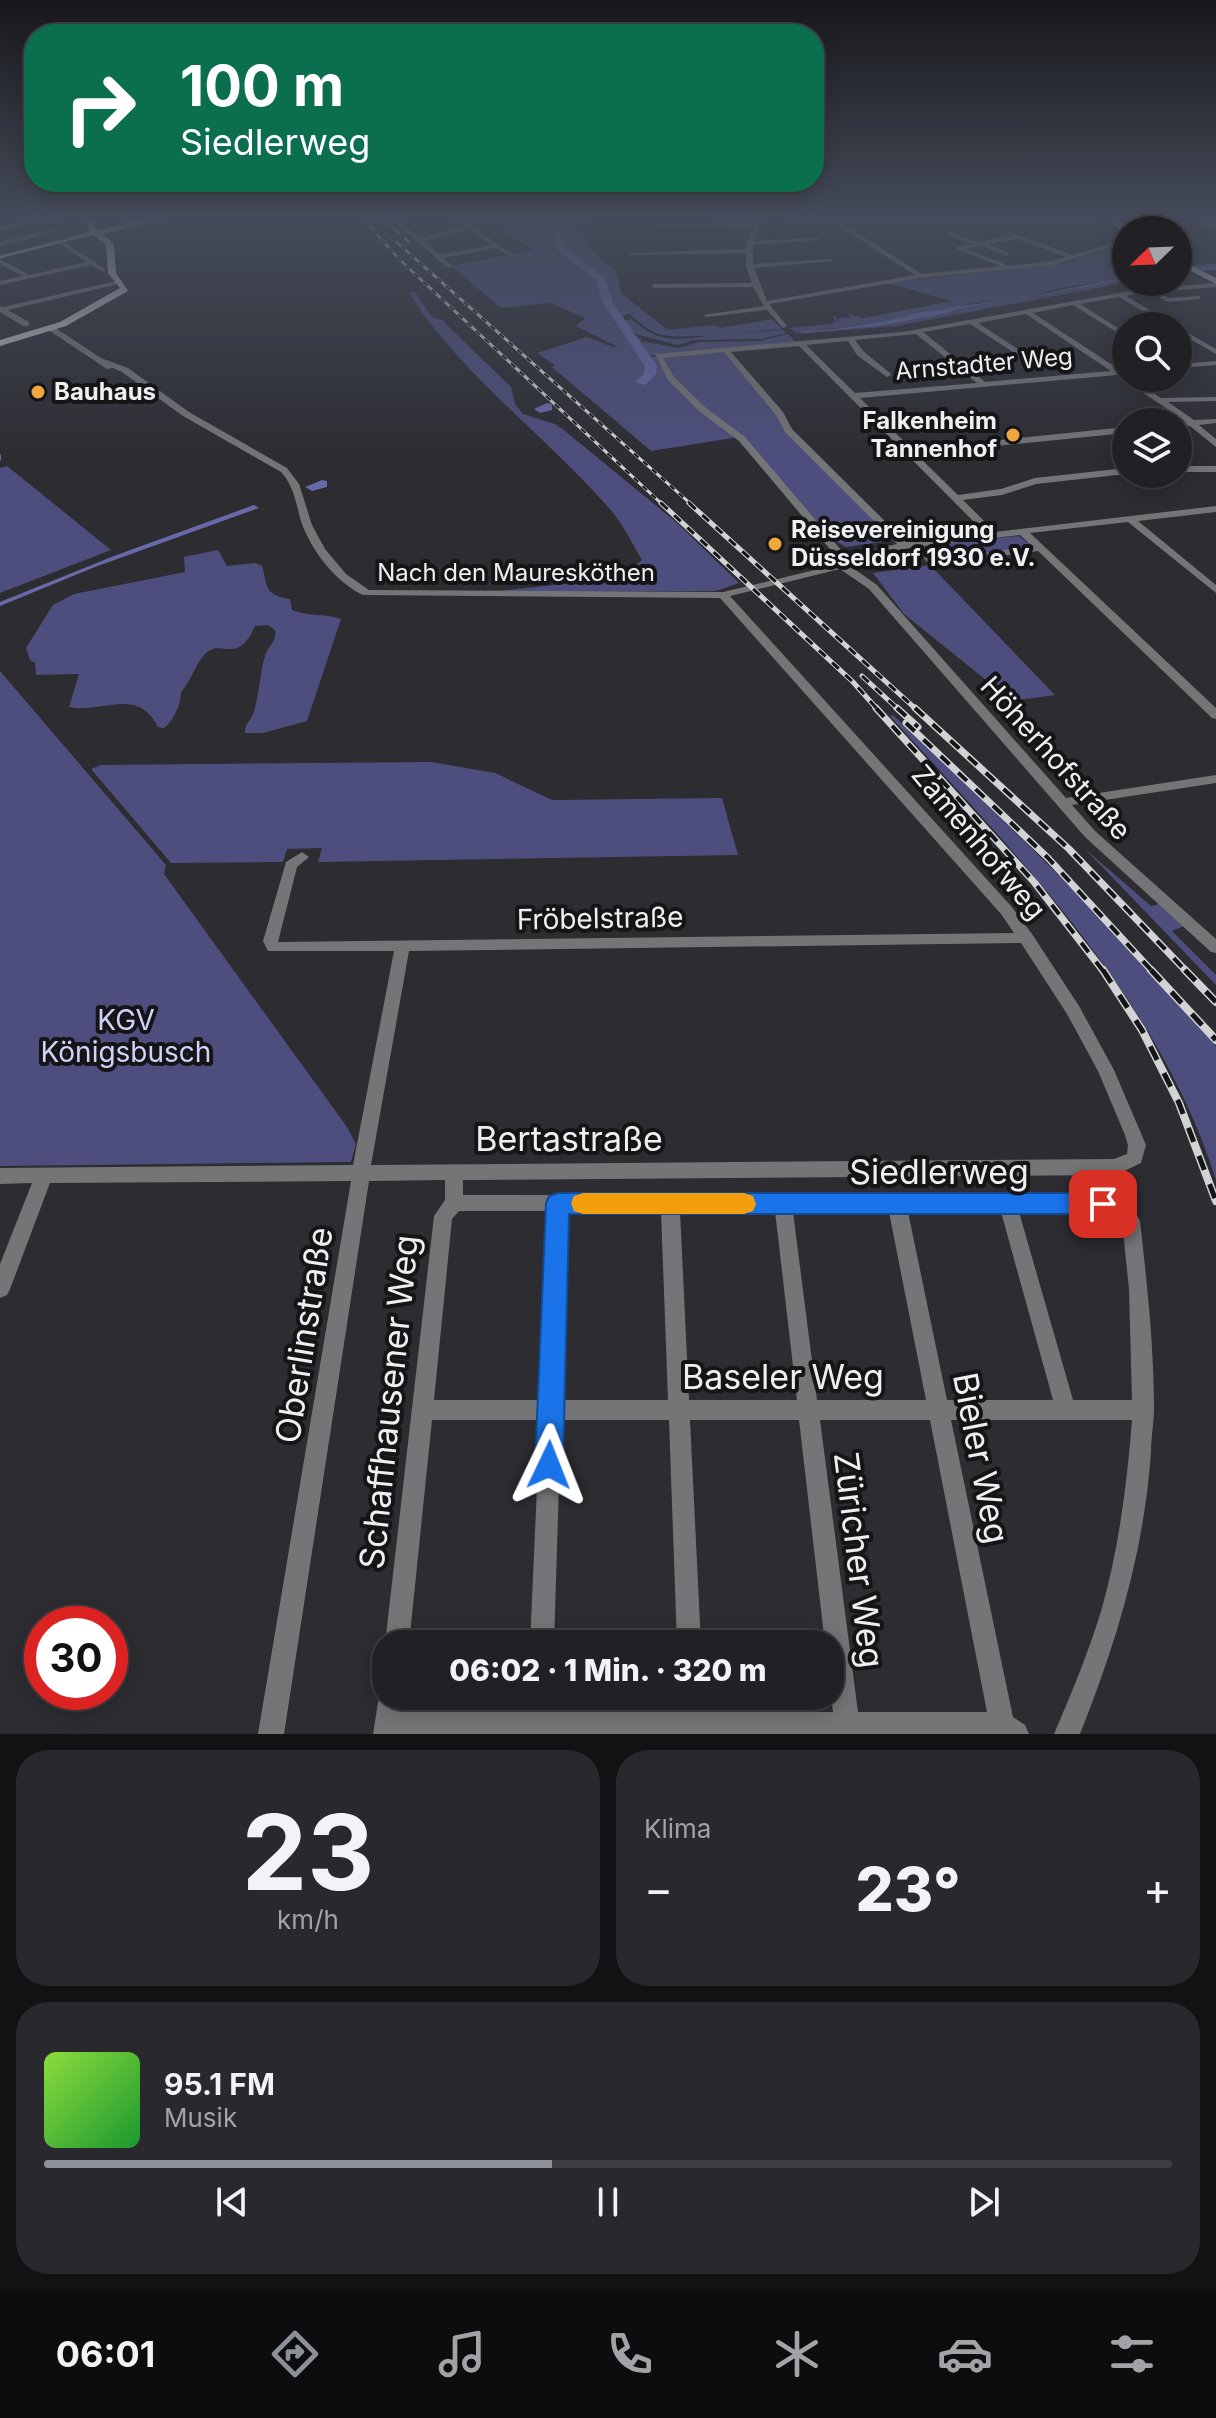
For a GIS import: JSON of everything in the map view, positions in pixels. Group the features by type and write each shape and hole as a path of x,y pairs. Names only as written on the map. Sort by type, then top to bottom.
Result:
{"main road":[{"path":"0,343 46,330 111,299"}],"street":[{"path":"1,309 46,299"},
{"path":"763,299 783,326"},
{"path":"706,315 799,299"},
{"path":"802,345 918,332 1100,299"},
{"path":"1127,299 1149,312"},
{"path":"1075,304 1112,327"},
{"path":"1,309 26,324"},
{"path":"1028,312 1112,366"},
{"path":"972,322 1019,354"},
{"name":"Nach den Mauresköthen","path":"46,330 136,379 186,414 210,425 291,476 319,548 351,583 367,593 723,595 848,563 869,553 904,545 1216,509"},
{"path":"918,332 983,384"},
{"path":"1192,337 1216,352"},
{"path":"851,340 860,353 887,375"},
{"path":"802,345 992,534"},
{"name":"Höherhofstraße","path":"802,345 658,356 665,371 696,404 742,439 848,563 873,581 873,587 1061,803 1127,870 1216,948"},
{"path":"726,350 780,414 788,430 904,545"},
{"path":"1192,365 1216,363"},
{"name":"Arnstadter Weg","path":"854,396 1112,373"},
{"path":"1148,392 1193,423 1216,444"},
{"path":"1158,400 1216,399"},
{"path":"1193,423 1216,421"},
{"path":"909,452 1112,431"},
{"path":"1192,469 1216,469"},
{"path":"956,498 1002,492 1035,481 1112,473"},
{"path":"1130,519 1216,590"},
{"path":"1022,531 1216,715"},
{"path":"917,543 931,560 939,562 1041,548"},
{"name":"Zamenhofweg","path":"723,595 960,855 1027,938 1073,1010 1106,1070 1134,1135 1137,1145 1135,1158"},
{"path":"1061,803 1216,779"},
{"name":"Fröbelstraße","path":"302,857 291,865 270,941 273,947 1027,938"},
{"name":"Oberlinstraße","path":"271,1734 402,947"},
{"name":"Bertastraße","path":"0,1176 1116,1167 1135,1158"},
{"name":"Schaffhausener Weg","path":"399,1630 443,1216 454,1203 454,1172"},
{"path":"0,1289 44,1175"},
{"name":"Siedlerweg","path":"454,1203 1103,1204 1127,1212 1139,1282 1144,1410 1134,1527 1094,1676 1067,1734"},
{"path":"543,1630 558,1203"},
{"path":"670,1204 688,1630"},
{"name":"Züricher Weg","path":"783,1204 847,1729"},
{"name":"Bieler Weg","path":"897,1204 1009,1729"},
{"path":"1008,1204 1066,1410"},
{"name":"Baseler Weg","path":"423,1410 1144,1410"},
{"path":"540,1710 540,1724"},
{"path":"387,1729 540,1724 693,1729 1009,1729"}],"green space":[{"path":"413,299 420,299 432,317 442,320 511,387 515,404 523,414 555,424 565,431 676,522 739,583 716,591 490,592 618,578 642,560 609,508 479,378 430,323"},
{"path":"490,299 606,299 617,321 614,323 619,323 641,358 716,351 647,356 633,336 642,339 640,341 679,348 698,342 760,341 788,334 795,342 723,349 775,410 787,432 895,540 846,547 824,535 739,437 651,451 552,367 555,365 537,353 587,337 616,346 576,326 585,318 551,303 501,308"},
{"path":"611,299 628,299 668,330 714,325 720,328 772,319 782,329 726,334 783,330 786,333 761,339 694,340 678,345 635,334 623,321 631,319 649,332 666,338 707,336 665,335 649,329 629,313 621,318"},
{"path":"944,299 1011,299 967,304 944,312 919,313 879,324 796,332 789,328 831,324 836,321 832,316 837,318 838,324 839,318 851,317 845,313 863,318 952,301"},
{"path":"1014,299 1039,299 896,326 795,334 882,326 956,309"},
{"path":"7,466 111,550 0,593 0,468"},
{"path":"1019,536 1033,547 941,561 925,545"},
{"path":"218,550 227,566 255,563 262,566 268,589 290,599 292,610 341,619 307,721 263,733 245,733 254,710 264,659 275,637 275,630 268,625 255,626 242,645 229,649 217,648 205,654 181,692 174,717 164,728 158,727 150,715 130,704 69,707 79,674 36,675 35,663 30,660 26,648 53,605 74,594 185,572 184,557"},
{"path":"930,565 1055,695 1012,701 904,614 873,573"},
{"name":"KGV Königsbusch","path":"0,671 166,865 164,874 347,1127 356,1144 351,1162 0,1166"},
{"path":"893,715 1100,917 1216,1046 1216,1180 1191,1113 1121,989 1034,876 890,716"},
{"path":"431,762 495,773 552,800 722,798 738,855 318,862 322,848 287,849 283,862 171,863 91,769 101,765"},
{"path":"1085,849 1151,906 1159,904 1184,926 1172,931 1216,975 1216,985"}],"shaded area":[{"path":"1013,299 880,326 793,332 856,326"},
{"path":"254,505 259,508 95,567 0,606 0,602 114,556"}],"waterway":[{"path":"607,299 651,366 650,374 641,382"},
{"path":"540,409 547,407"},
{"path":"0,455 0,460"},
{"path":"312,487 322,484"}],"railway":[{"path":"442,299 663,505"},
{"path":"460,299 692,505"},
{"path":"661,503 853,682 878,710"},
{"path":"689,503 917,710"},
{"path":"862,676 899,710"},
{"path":"876,708 1034,882 1104,972"},
{"path":"897,708 918,727"},
{"path":"915,708 1069,849 1187,972"},
{"path":"906,723 1048,858 1153,972"},
{"path":"1103,970 1142,1030 1179,1103 1216,1201"},
{"path":"1151,970 1216,1040"},
{"path":"1185,970 1216,1002"}],"slow traffic":[{"path":"583,1203 744,1204"}],"place":[{"name":"Bauhaus","path":"38,392"},
{"name":"Falkenheim Tannenhof","path":"1013,435"},
{"name":"Reisevereinigung Düsseldorf 1930 e.V.","path":"775,544"}],"route":[{"path":"549,1465 558,1203 1103,1204"}]}
